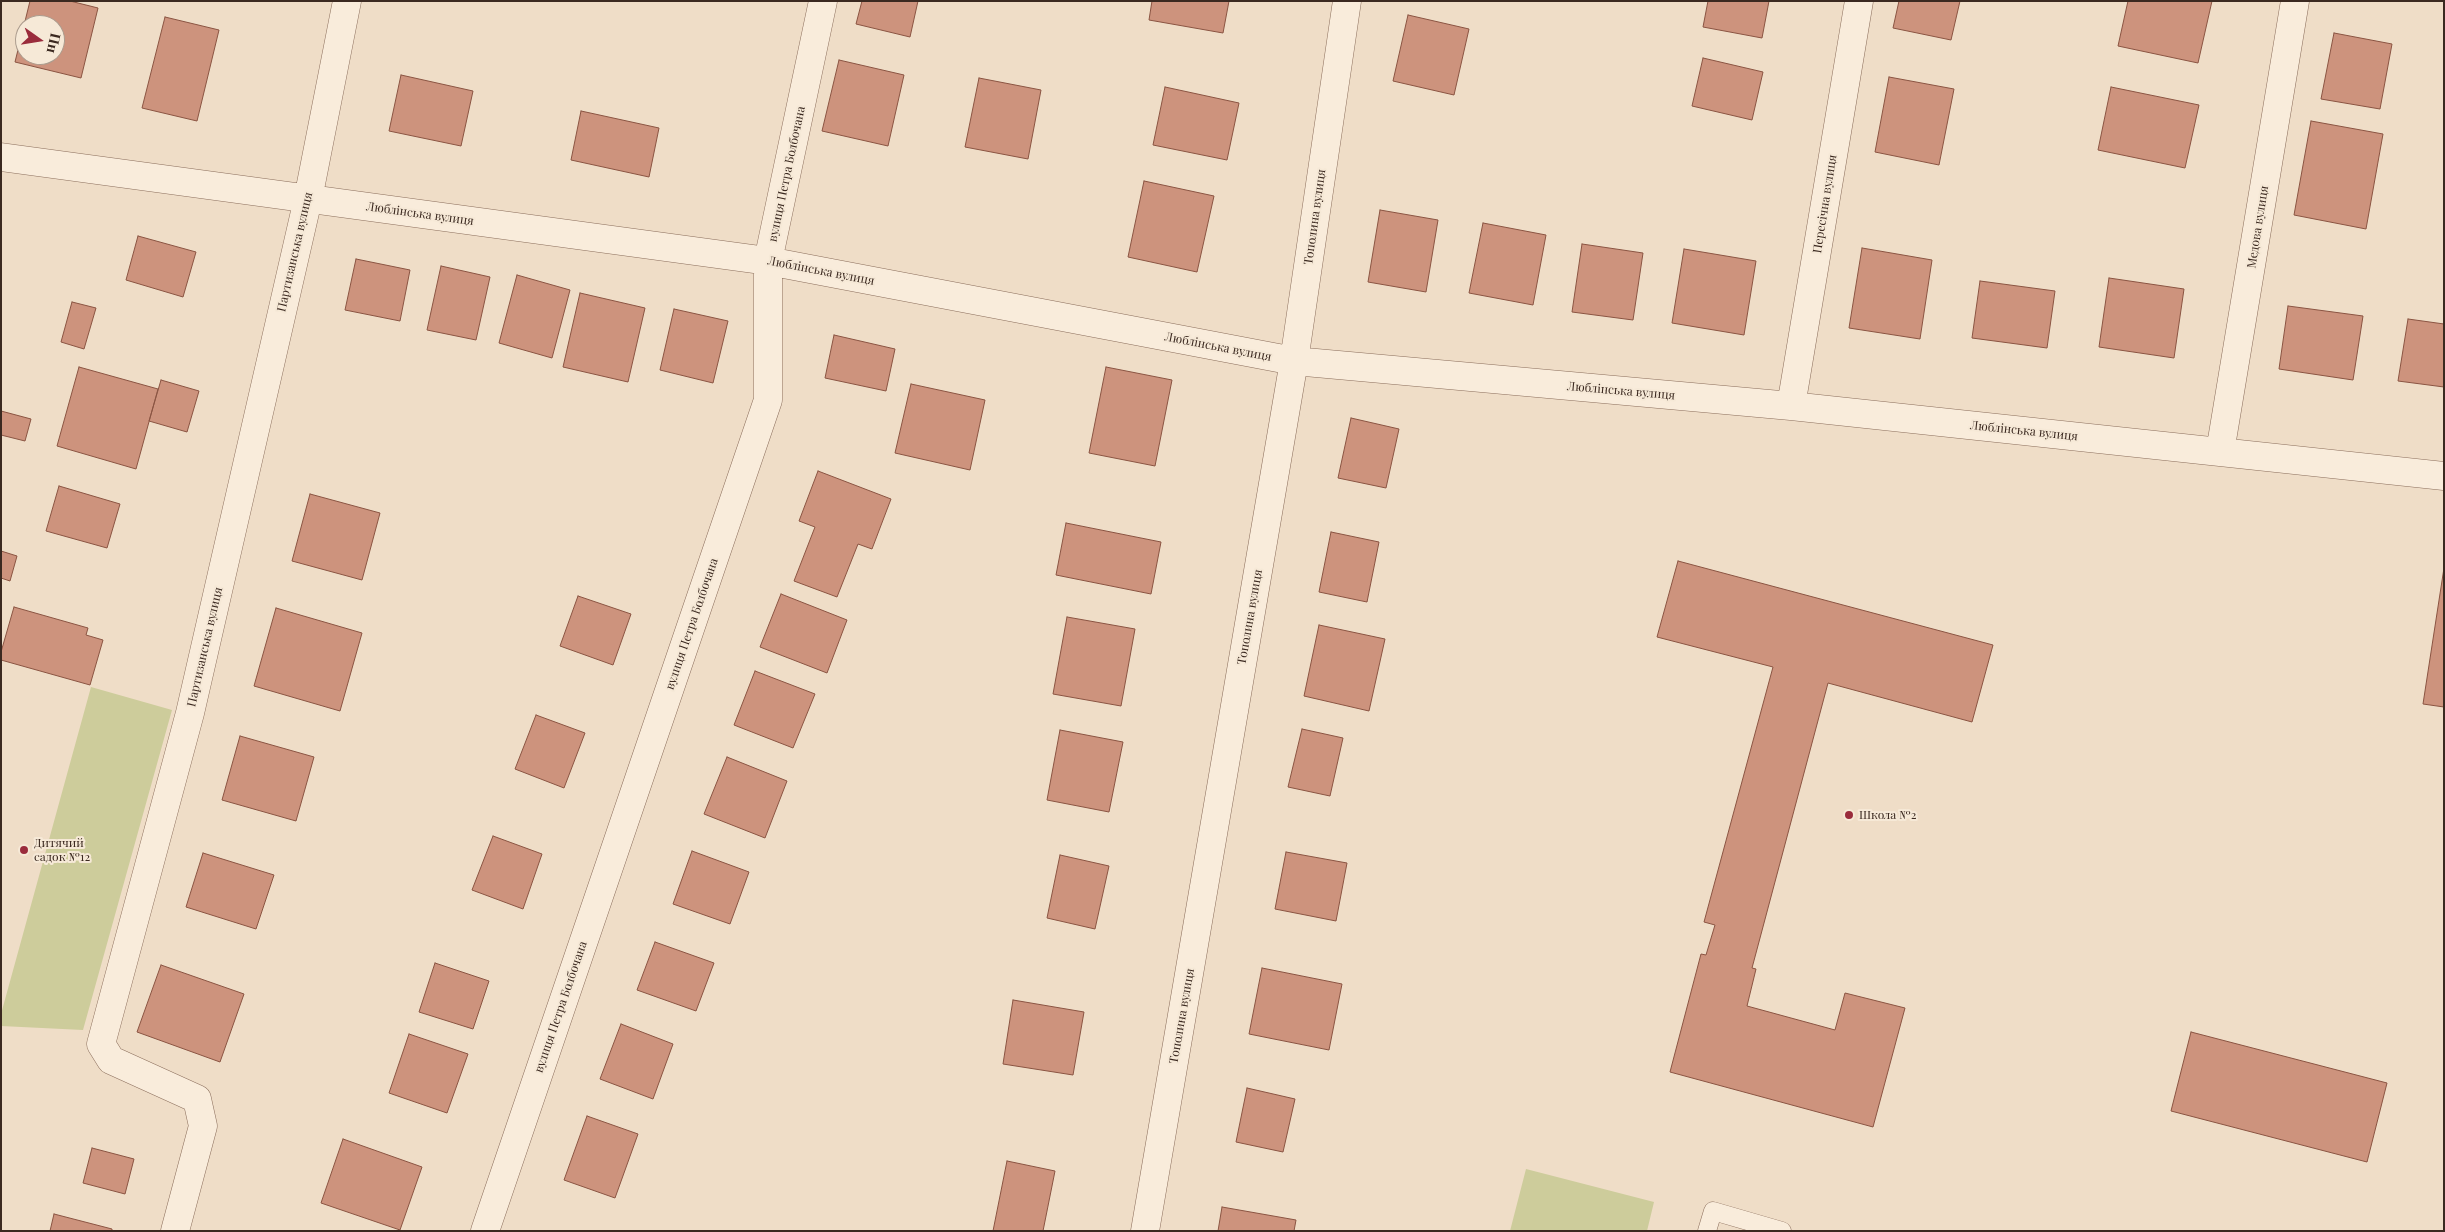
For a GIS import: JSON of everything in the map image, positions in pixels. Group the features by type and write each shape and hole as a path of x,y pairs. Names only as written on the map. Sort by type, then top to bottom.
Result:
{"street":[{"name":"Партизанська вулиця","path":"175,1231 203,1126 197,1098 111,1060 101,1044 190,713 308,199 347,1"},
{"name":"вулиця Петра Болбочана","path":"484,1231 768,400 768,261 823,1"},
{"name":"Тополина вулиця","path":"1145,1231 1294,361 1347,1"},
{"name":"Пересічна вулиця","path":"1791,406 1859,1"},
{"name":"Медова вулиця","path":"2220,452 2295,1"},
{"name":"Люблінська вулиця","path":"1,157 768,261 1294,361 1791,406 2444,476"}],"lane":[{"path":"1707,1231 1713,1211 1782,1231"}],"shaded area":[{"path":"91,687 172,710 83,1030 1,1026 1,1014"},
{"path":"1526,1169 1654,1202 1647,1231 1510,1231"}],"building":[{"path":"30,1 70,1 98,8 81,78 27,65 65,65 65,15 27,15"},
{"path":"862,1 918,1 910,37 856,24"},
{"path":"1152,1 1229,1 1223,33 1149,20"},
{"path":"1708,1 1769,1 1762,38 1703,27"},
{"path":"1899,1 1960,1 1951,40 1893,28"},
{"path":"2128,1 2212,1 2198,63 2118,46"},
{"path":"1408,15 1469,29 1454,95 1393,81"},
{"path":"165,17 219,30 197,121 142,108"},
{"path":"2334,33 2392,44 2380,109 2321,99"},
{"path":"1703,58 1763,72 1752,120 1692,106"},
{"path":"839,60 904,75 888,146 822,131"},
{"path":"401,75 473,91 461,146 389,131"},
{"path":"1889,77 1954,89 1939,165 1875,152"},
{"path":"979,78 1041,90 1028,159 965,147"},
{"path":"1165,87 1239,103 1227,160 1153,145"},
{"path":"2111,87 2199,105 2185,168 2098,150"},
{"path":"581,111 659,128 649,177 571,160"},
{"path":"2311,121 2383,134 2366,229 2294,215"},
{"path":"1144,181 1214,196 1197,272 1128,257"},
{"path":"1380,210 1438,220 1426,292 1368,282"},
{"path":"1483,223 1546,235 1533,305 1469,293"},
{"path":"138,236 196,252 183,297 126,280"},
{"path":"1582,244 1643,253 1633,320 1572,312"},
{"path":"1862,248 1932,260 1920,339 1849,328"},
{"path":"1684,249 1756,261 1744,335 1672,323"},
{"path":"356,259 410,270 400,321 345,310"},
{"path":"441,266 490,277 476,340 427,330"},
{"path":"517,275 570,290 552,358 499,343"},
{"path":"2109,278 2184,289 2174,358 2099,347"},
{"path":"1980,281 2055,291 2047,348 1972,338"},
{"path":"580,293 645,308 628,382 563,367"},
{"path":"72,302 96,308 84,349 61,342"},
{"path":"2288,306 2363,316 2353,380 2279,369"},
{"path":"674,309 728,321 713,383 660,370"},
{"path":"2408,319 2444,324 2444,387 2398,381"},
{"path":"834,335 895,349 886,391 825,378"},
{"path":"79,367 158,389 136,469 57,446"},
{"path":"1106,367 1172,380 1155,466 1089,453"},
{"path":"161,380 199,391 187,432 149,421"},
{"path":"911,384 985,400 970,470 895,453"},
{"path":"1,411 31,419 25,441 1,435"},
{"path":"1351,418 1399,429 1386,488 1338,478"},
{"path":"818,471 891,499 872,549 858,544 837,597 794,581 815,527 799,521"},
{"path":"59,486 120,504 107,548 46,531"},
{"path":"310,494 380,513 362,580 292,561"},
{"path":"1066,523 1161,542 1151,594 1056,575"},
{"path":"1331,532 1379,542 1367,602 1319,592"},
{"path":"1,551 17,556 10,581 1,578"},
{"path":"1678,561 1993,645 1972,722 1828,683 1752,968 1756,969 1747,1006 1835,1030 1845,993 1905,1008 1873,1127 1670,1072 1701,954 1706,955 1715,925 1704,922 1773,667 1657,637"},
{"path":"2444,568 2444,707 2423,704"},
{"path":"781,594 847,620 827,673 760,647"},
{"path":"578,596 631,614 613,665 560,646"},
{"path":"14,607 88,628 86,635 103,640 90,685 1,660 1,652"},
{"path":"276,608 362,633 340,711 254,686"},
{"path":"1067,617 1135,629 1121,706 1053,694"},
{"path":"1319,625 1385,639 1369,711 1304,696"},
{"path":"755,671 815,694 793,748 734,725"},
{"path":"536,715 585,733 564,788 515,769"},
{"path":"1302,729 1343,738 1330,796 1288,787"},
{"path":"1060,730 1123,742 1109,812 1047,800"},
{"path":"240,736 314,757 296,821 222,800"},
{"path":"727,757 787,781 765,838 704,814"},
{"path":"493,836 542,854 523,909 472,890"},
{"path":"692,851 749,872 730,924 673,904"},
{"path":"1286,852 1347,863 1336,921 1275,909"},
{"path":"203,853 274,875 256,929 186,907"},
{"path":"1060,855 1109,866 1095,929 1047,918"},
{"path":"655,942 714,963 696,1011 637,990"},
{"path":"435,963 489,981 473,1029 419,1012"},
{"path":"161,965 244,994 220,1062 137,1032"},
{"path":"1262,968 1342,984 1329,1050 1249,1034"},
{"path":"1013,1000 1084,1012 1073,1075 1003,1064"},
{"path":"621,1024 673,1044 653,1099 600,1079"},
{"path":"2191,1032 2387,1083 2367,1162 2171,1111"},
{"path":"409,1034 468,1054 447,1113 389,1093"},
{"path":"1247,1088 1295,1099 1283,1152 1236,1142"},
{"path":"587,1116 638,1134 615,1198 564,1180"},
{"path":"343,1139 422,1167 400,1230 321,1203"},
{"path":"92,1148 134,1159 125,1194 83,1183"},
{"path":"1007,1161 1055,1171 1043,1231 993,1231"},
{"path":"1222,1207 1296,1220 1294,1231 1218,1231"},
{"path":"54,1214 112,1229 112,1231 50,1231"}],"place":[{"name":"Школа №2","path":"1849,815"},
{"name":"Дитячий садок №12","path":"24,850"}]}
